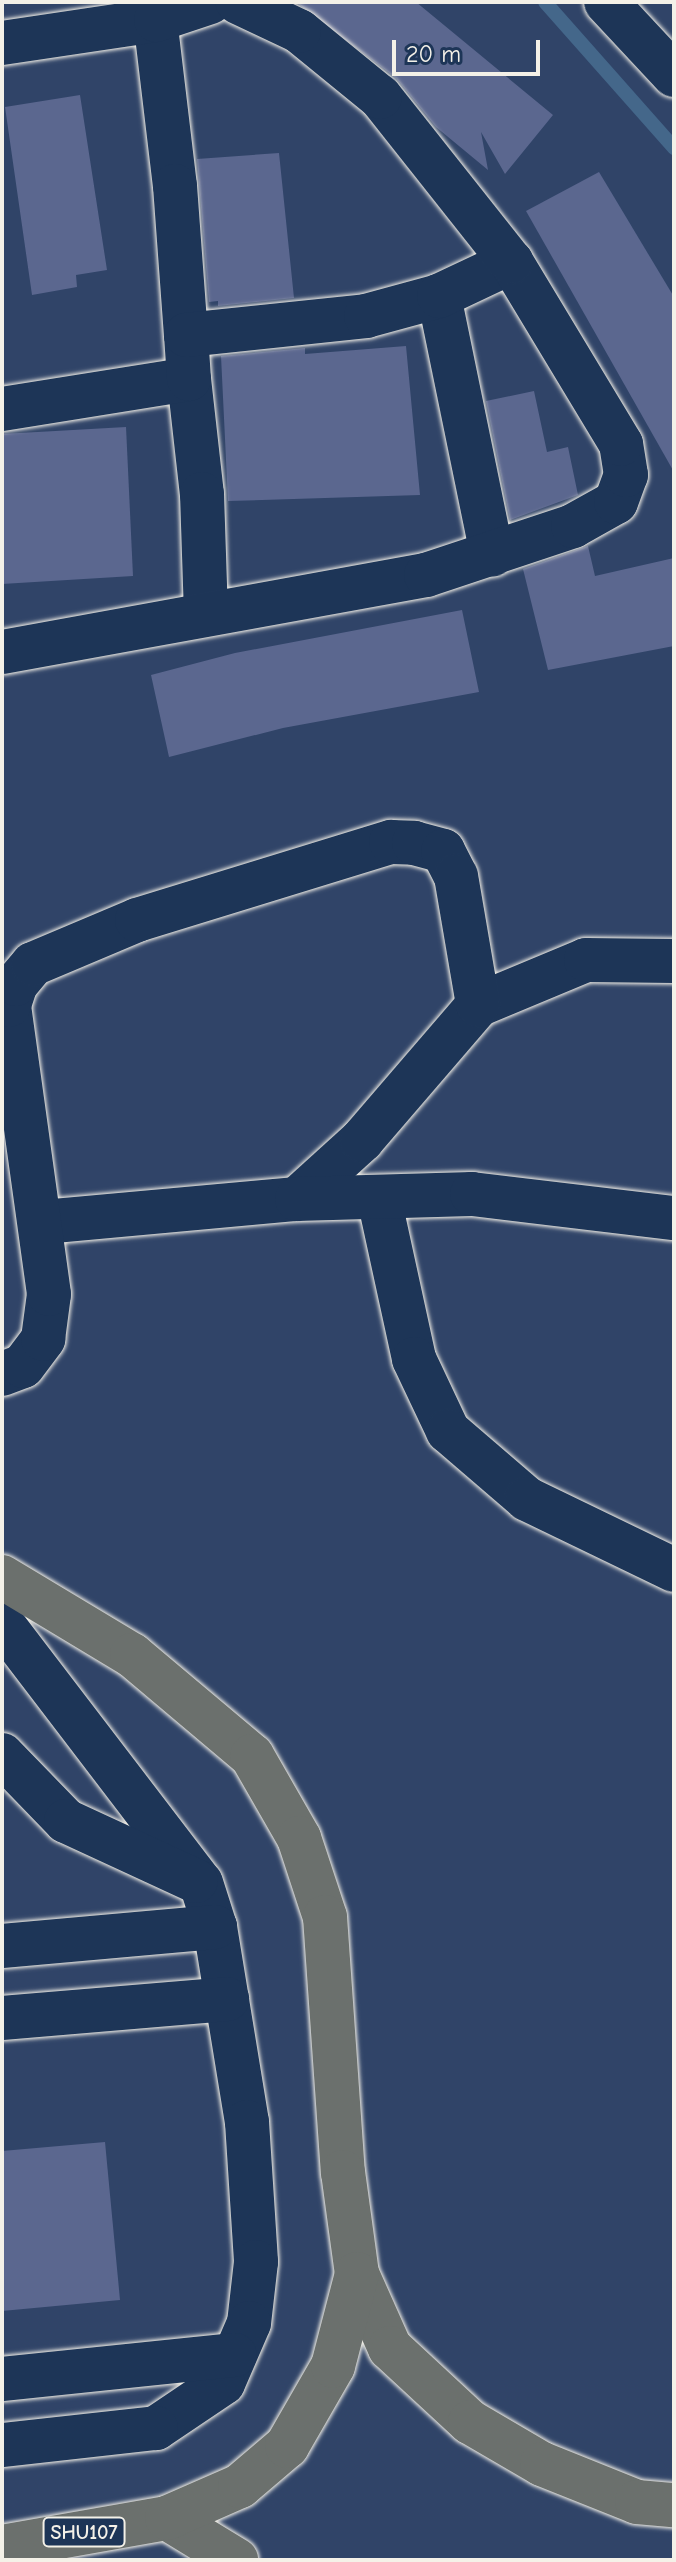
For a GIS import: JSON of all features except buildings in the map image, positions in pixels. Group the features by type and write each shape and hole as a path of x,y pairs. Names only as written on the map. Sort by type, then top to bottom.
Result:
{"main road":[{"path":"2,1577 132,1655 252,1756 299,1838 325,1917 343,2172 357,2274 390,2348 470,2422 542,2464 656,2504"},
{"path":"167,2518 240,2486 287,2446 333,2366 357,2274"},
{"path":"167,2518 236,2560"},
{"name":"SHU107","path":"2,2547 167,2518"}],"street":[{"path":"2,43 210,2"},
{"path":"2,652 426,575 573,526 616,502 626,475 621,444 511,262 380,97 299,31 238,2"},
{"path":"606,2 674,75"},
{"path":"154,11 202,494 206,614"},
{"path":"186,335 366,316 439,296 511,262"},
{"path":"439,296 492,555"},
{"path":"2,409 189,379"},
{"path":"2,1374 23,1366 43,1339 49,1294 43,1222 9,1005 16,984 33,964 137,920 391,842 414,843 443,851 456,876 478,1005"},
{"path":"297,1199 362,1140 478,1005 586,960 674,961"},
{"path":"43,1222 297,1199 472,1194 674,1218"},
{"path":"379,1198 414,1359 448,1431 527,1499 674,1570"},
{"path":"2,1623 201,1883 215,1927 247,2122 256,2262 249,2323 223,2383 156,2428 2,2445"},
{"path":"2,1755 66,1821 201,1883"},
{"path":"2,1946 215,1927"},
{"path":"2,2018 227,1999"},
{"path":"2,2379 235,2355"}],"waterway":[{"path":"545,2 674,148"}]}
